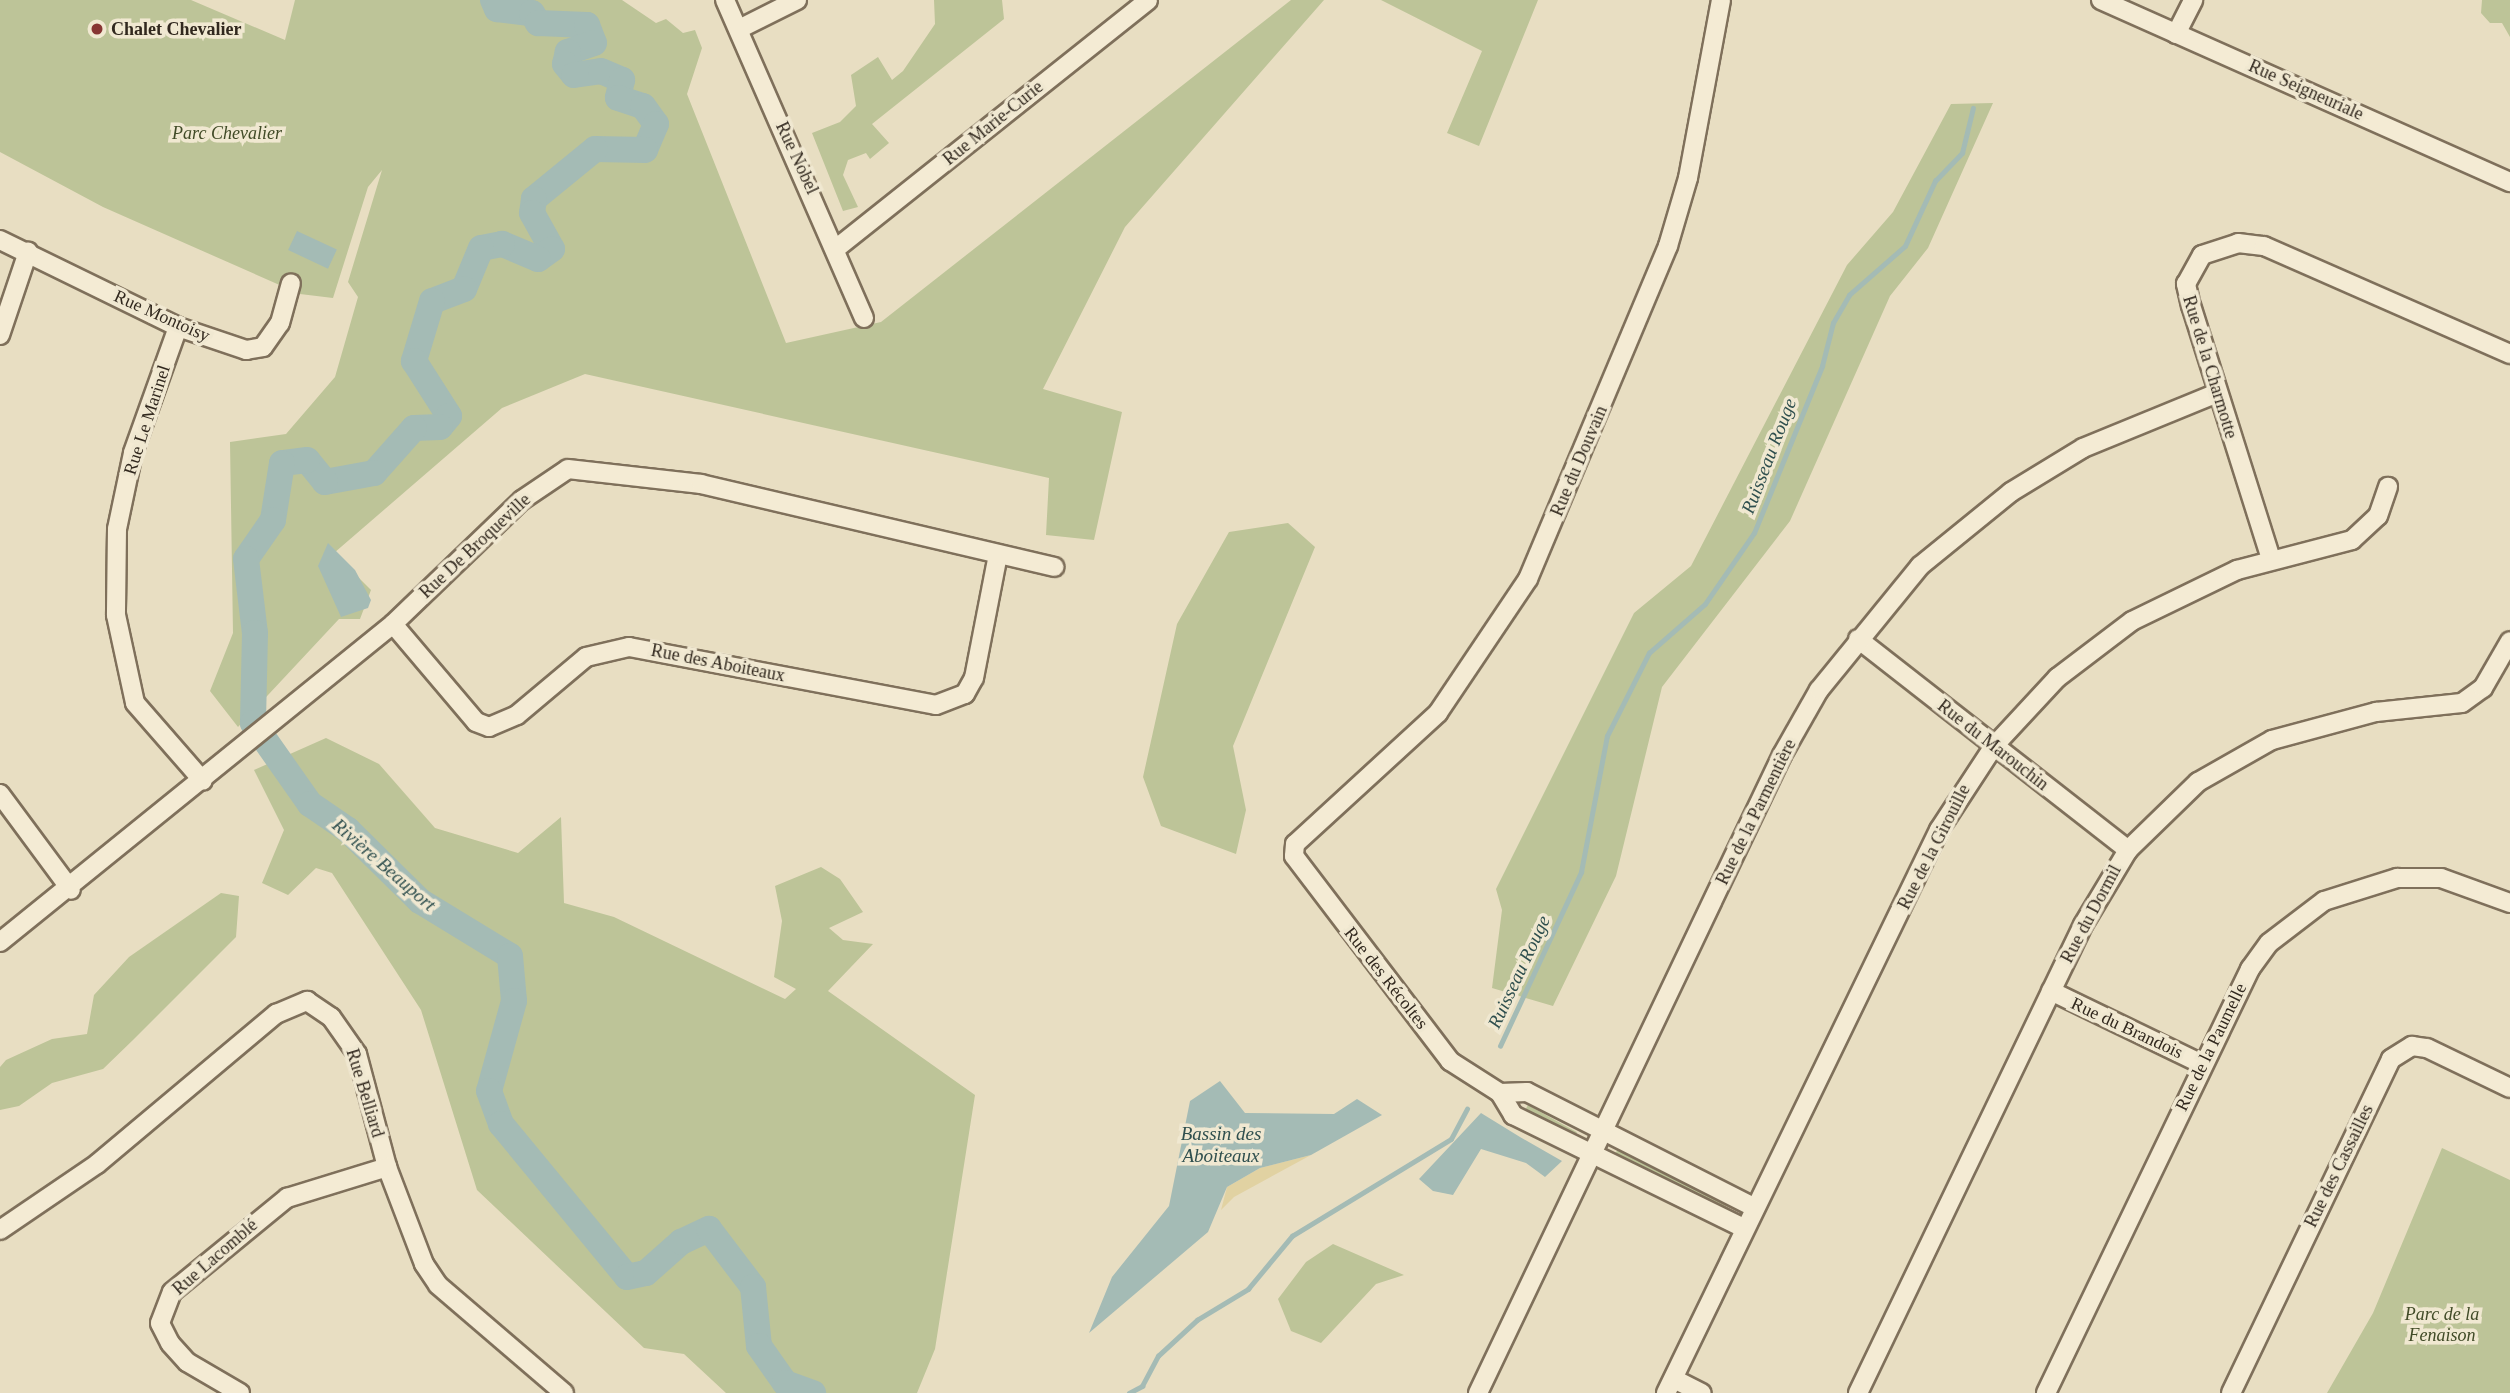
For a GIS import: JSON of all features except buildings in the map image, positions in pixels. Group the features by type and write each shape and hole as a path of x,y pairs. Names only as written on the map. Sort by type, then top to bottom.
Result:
{"street":[{"name":"Rue Nobel","path":"724,0 838,247 864,318"},
{"path":"739,29 797,0"},
{"name":"Rue Marie-Curie","path":"838,247 1148,0"},
{"name":"Rue du Douvain","path":"1295,844 1438,713 1528,579 1668,246 1688,178 1721,0"},
{"name":"Rue Seigneuriale","path":"2101,0 2510,182"},
{"path":"2176,34 2193,0"},
{"name":"Rue Montoisy","path":"0,240 178,327 246,351 263,347 280,323 291,283"},
{"name":"Rue de la Charmotte","path":"2271,559 2217,393 2186,284 2202,255 2238,243 2264,246 2510,354"},
{"path":"0,335 28,252"},
{"name":"Rue Le Marinel","path":"178,327 133,453 117,529 116,615 135,703 203,781"},
{"name":"Rue de la Parmentière","path":"1478,1393 1782,755 1858,639 1920,566 2011,492 2083,448 2217,393"},
{"name":"Rue De Broqueville","path":"0,943 71,890 203,781 261,729 393,624 522,500 568,469 587,466 701,484 1054,567"},
{"name":"Rue de la Girouille","path":"1670,1386 1754,1206 1939,830 1994,746 2057,678 2132,621 2271,559 2352,540 2378,516 2388,487"},
{"name":"Rue des Aboiteaux","path":"393,624 476,722 489,727 517,715 586,657 629,647 936,705 965,694 974,678 998,554"},
{"name":"Rue du Marouchin","path":"1858,639 2128,850"},
{"name":"Rue du Dormil","path":"1858,1393 2051,991 2128,850 2198,782 2272,740 2364,714 2462,703 2483,688 2510,641"},
{"path":"0,794 71,890"},
{"name":"Rue des Récoltes","path":"1295,844 1294,856 1450,1061 1500,1093 1513,1115 1744,1228"},
{"name":"Rue de la Paumelle","path":"2046,1393 2249,969 2296,918 2324,901 2397,878 2441,878 2510,902"},
{"name":"Rue du Brandois","path":"2051,991 2203,1064"},
{"name":"Rue Belliard","path":"0,1230 97,1164 276,1014 307,1001 331,1017 357,1054 387,1167 438,1285 564,1393"},
{"name":"Rue des Cassailles","path":"2231,1393 2391,1059 2412,1046 2427,1048 2510,1088"},
{"name":"Rue des Récoltes","path":"1500,1093 1527,1092 1754,1206"},
{"name":"Rue Lacomblé","path":"240,1393 187,1362 170,1343 160,1323 172,1292 288,1198 387,1167"},
{"path":"1670,1386 1702,1393"}],"green space":[{"name":"Parc Chevalier","path":"0,0 191,0 285,40 295,0 622,0 656,23 666,19 683,33 695,30 702,48 687,94 786,343 881,322 1291,0 1324,0 1125,227 1043,389 1122,412 1094,540 1046,535 1049,478 585,374 502,408 334,553 371,590 360,619 339,619 238,727 210,691 233,633 230,442 286,434 335,377 358,297 348,282 382,170 368,187 333,298 300,294 103,207 0,152"},
{"path":"934,0 1002,0 1004,19 872,124 889,143 870,159 866,153 848,160 843,175 858,207 843,211 812,133 840,122 856,106 851,75 878,57 892,80 903,71 935,24"},
{"path":"1381,0 1538,0 1479,146 1447,133 1482,51"},
{"path":"2482,0 2510,0 2510,37 2502,23 2490,23 2481,13"},
{"path":"1993,103 1928,248 1890,296 1790,521 1662,687 1616,876 1553,1006 1492,988 1502,910 1496,889 1634,613 1691,566 1847,265 1893,212 1951,104"},
{"path":"1288,523 1315,547 1233,746 1246,810 1236,854 1161,826 1143,777 1177,624 1229,532"},
{"path":"326,738 379,764 435,828 518,853 561,817 564,903 614,917 785,999 796,989 774,977 782,921 775,886 821,867 840,879 863,912 829,928 843,940 873,944 828,991 975,1095 935,1349 917,1393 726,1393 684,1354 644,1348 477,1190 421,1010 332,873 316,868 288,895 262,883 284,830 254,770"},
{"path":"221,893 239,896 236,937 133,1040 103,1069 52,1083 19,1106 0,1110 0,1067 6,1060 52,1039 87,1034 94,995 129,957"},
{"path":"1528,1105 1577,1132 1574,1137 1525,1110"},
{"name":"Parc de la Fenaison","path":"2442,1148 2510,1180 2510,1393 2327,1393 2373,1313"},
{"path":"1619,1149 1703,1189 1731,1210 1640,1171 1615,1153"},
{"path":"1333,1244 1404,1275 1376,1284 1321,1343 1291,1331 1278,1299 1306,1262"}],"sand":[{"path":"1311,1155 1234,1197 1221,1210 1227,1187 1260,1168"}],"water":[{"path":"297,231 337,250 328,269 288,250"},
{"path":"328,543 355,570 371,600 368,608 341,617 318,566"},
{"name":"Bassin des Aboiteaux","path":"1220,1081 1245,1113 1334,1114 1357,1099 1382,1115 1311,1155 1260,1168 1227,1187 1208,1232 1089,1333 1112,1277 1169,1206 1190,1101"},
{"path":"1481,1113 1562,1161 1545,1177 1526,1163 1481,1149 1453,1195 1433,1191 1419,1179"}],"waterway":[{"name":"Rivière Beauport","path":"493,0 497,9 532,13 538,23 587,25 594,43 568,52 565,64 574,75 601,71 622,80 618,98 643,106 656,124 645,150 595,149 534,199 532,213 552,249 538,259 502,244 481,248 464,289 432,301 414,361 449,416 440,427 414,428 374,473 325,482 307,460 282,463 273,520 246,559 255,633 253,723 310,804 348,830 420,901 510,956 514,1001 489,1091 501,1124 627,1277 646,1273 681,1242 709,1229 753,1287 759,1346 785,1383 813,1393"},
{"name":"Ruisseau Rouge","path":"1500,1046 1581,872 1607,736 1649,653 1705,604 1754,533 1822,366 1833,323 1849,295 1905,246 1935,181 1962,153 1973,108"},
{"name":"Ruisseau Rouge","path":"1129,1393 1142,1386 1158,1356 1197,1320 1248,1289 1292,1236 1451,1139 1467,1109"}],"place":[{"name":"Chalet Chevalier","path":"97,29"}]}
